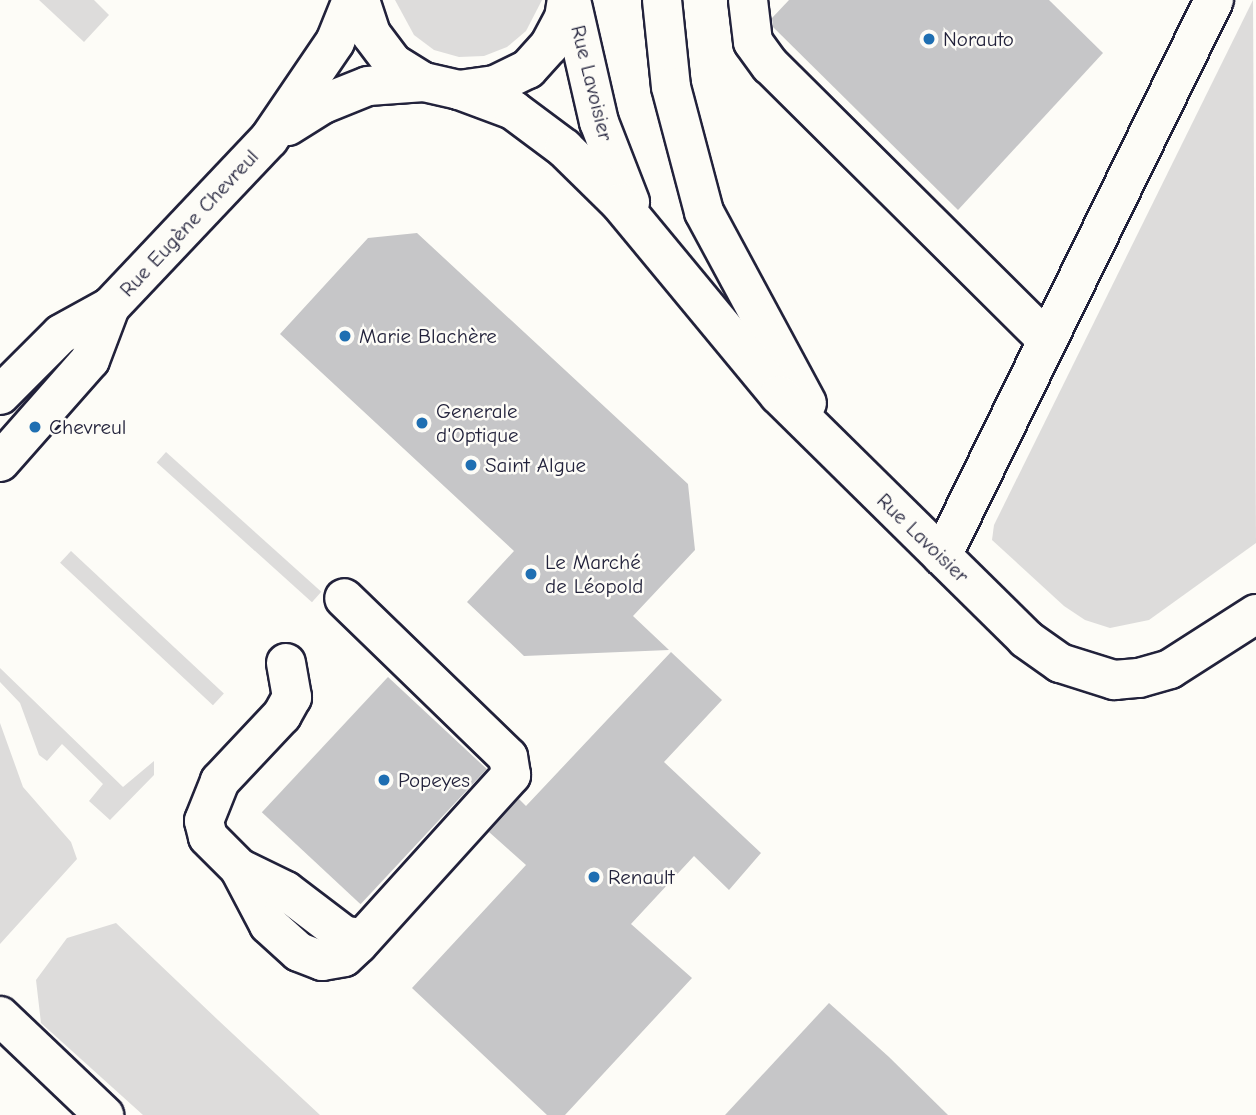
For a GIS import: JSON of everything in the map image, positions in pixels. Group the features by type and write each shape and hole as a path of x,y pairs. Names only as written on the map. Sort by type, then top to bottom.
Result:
{"street":[{"name":"Rue Eugène Chevreul","path":"0,394 61,334 110,307 269,139 335,42 352,0"},
{"path":"360,0 378,44 393,63 441,86 495,85 528,69 549,46 564,18 569,0"},
{"name":"Rue Lavoisier","path":"569,0 610,153 653,241"},
{"path":"662,0 671,87 704,212 834,451"},
{"path":"748,0 753,42 770,65 1047,340"},
{"path":"942,556 1214,0"},
{"name":"Rue Eugène Chevreul","path":"269,139 339,96 392,83 441,86"},
{"name":"Rue Lavoisier","path":"441,86 498,102 534,122 590,173 653,241 730,341 834,451 1026,639 1059,663 1114,680 1170,669 1256,614"},
{"name":"Rue Eugène Chevreul","path":"0,463 90,359 110,307"},
{"path":"286,663 292,698 282,715 219,780 204,821 208,837 239,868 269,925 299,952 322,961 344,957 511,775 509,757 344,598"},
{"path":"0,1016 104,1115"}],"shaded area":[{"path":"39,0 94,0 109,15 84,42"},
{"path":"395,0 542,0 526,31 507,47 484,56 459,57 434,50 414,35"},
{"path":"1253,0 1256,543 1149,620 1110,628 1085,620 1064,606 992,540 994,525"},
{"path":"166,452 321,592 312,602 157,462"},
{"path":"71,551 224,694 213,705 60,563"},
{"path":"0,668 123,787 154,761 154,775 110,820 89,801 103,784 62,744 47,761 39,755 20,703 0,682"},
{"path":"0,723 23,787 71,842 77,859 0,944"},
{"path":"116,923 320,1115 143,1115 41,1023 36,980 67,938"}],"building":[{"path":"789,0 1049,0 1103,53 958,210 773,27 772,18"},
{"path":"417,233 688,484 695,550 633,616 669,650 524,656 467,602 514,551 280,334 368,238"},
{"name":"Renault","path":"671,652 722,700 664,762 761,853 729,890 694,856 631,924 692,978 565,1115 547,1115 412,988 526,865 489,832 519,799 526,806"},
{"name":"Popeyes","path":"388,677 487,769 361,904 262,812"},
{"path":"829,1003 889,1057 948,1115 725,1115"}],"place":[{"name":"Norauto","path":"929,39"},
{"name":"Marie Blachère","path":"345,336"},
{"name":"Generale d'Optique","path":"422,423"},
{"name":"Chevreul","path":"35,427"},
{"name":"Saint Algue","path":"471,465"},
{"name":"Le Marché de Léopold","path":"531,574"},
{"name":"Popeyes","path":"384,780"},
{"name":"Renault","path":"594,877"}]}
